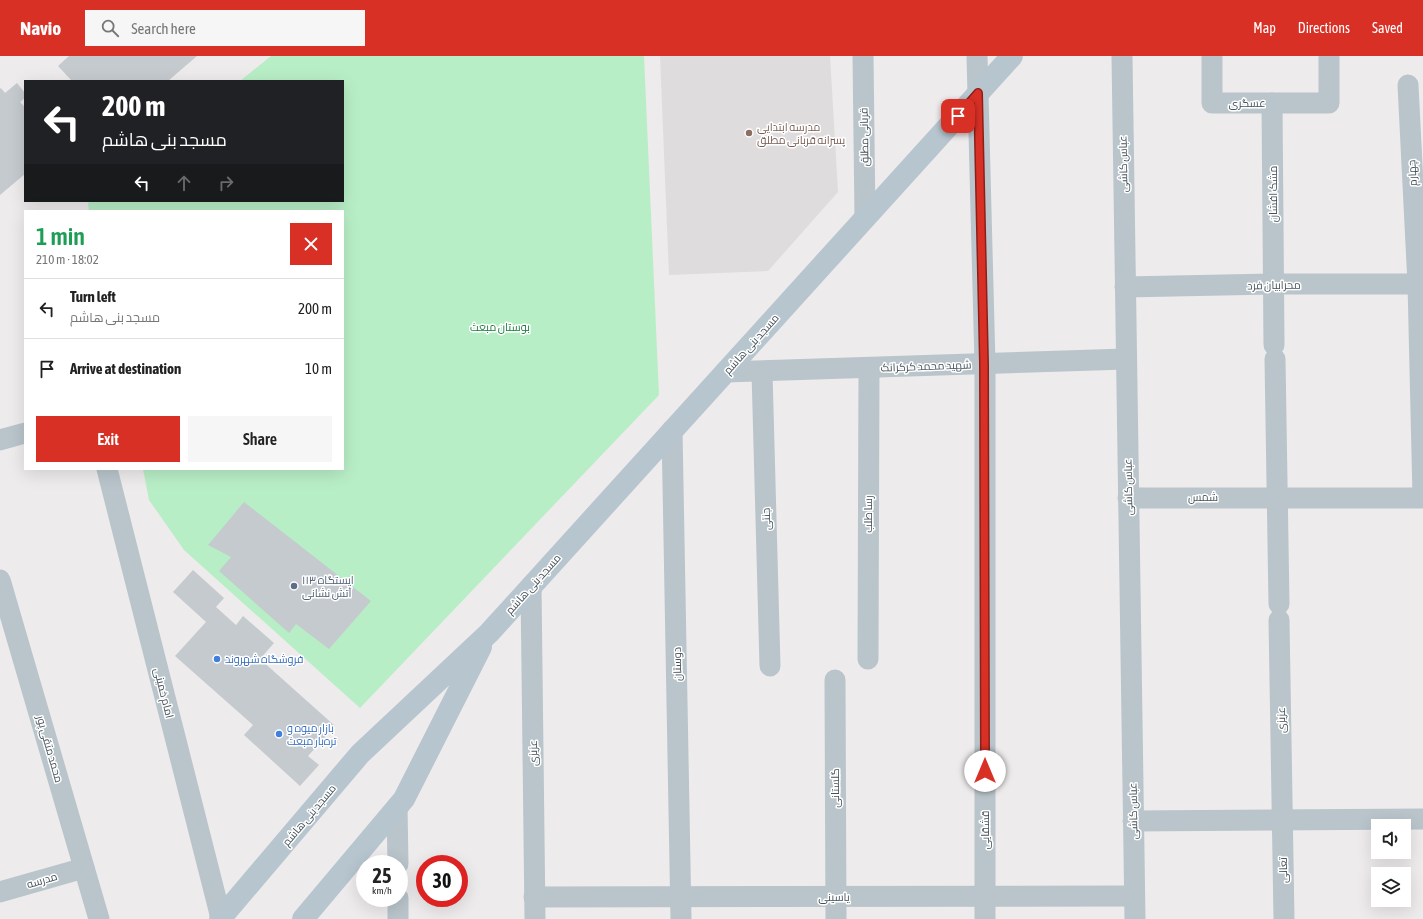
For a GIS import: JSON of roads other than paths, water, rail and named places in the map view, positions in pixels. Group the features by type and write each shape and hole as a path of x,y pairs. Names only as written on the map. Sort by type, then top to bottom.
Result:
{"main road":[{"name":"مسجد بنی هاشم","path":"221,918 360,754 489,633 1012,56"},
{"name":"مسجد بنی هاشم","path":"303,919 404,799 489,633"}],"street":[{"name":"قربانی مطلق","path":"863,56 866,218"},
{"name":"قشقایی","path":"978,56 984,364 985,919"},
{"name":"عباس کاشی","path":"1122,56 1135,919"},
{"name":"عسگری","path":"1212,56 1212,103 1329,103 1329,56"},
{"name":"چهارم","path":"1408,85 1420,284 1423,498"},
{"name":"مشک افشان","path":"1272,103 1273,284"},
{"name":"محرابیان فرد","path":"1125,287 1273,284 1420,284"},
{"path":"1273,284 1277,498"},
{"name":"شهید محمد کرکرانک","path":"726,372 1126,359"},
{"name":"رسا طلب","path":"868,660 869,368"},
{"name":"جنتی","path":"762,372 770,666"},
{"name":"دوستان","path":"672,430 681,919"},
{"path":"0,440 24,433"},
{"name":"امام خمینی","path":"107,470 221,918"},
{"name":"شمس","path":"1128,498 1423,498"},
{"name":"عزیزی","path":"1277,498 1282,820"},
{"name":"محمد متقی پور","path":"0,580 99,919"},
{"name":"عزیزی","path":"531,586 535,919"},
{"name":"گلستانی","path":"835,680 836,919"},
{"path":"397,807 398,855"},
{"path":"1133,821 1423,819"},
{"name":"تعالی","path":"1282,820 1284,919"},
{"name":"مدرسه","path":"0,892 84,868"},
{"name":"یاسینی","path":"534,897 1134,896"},
{"path":"398,907 398,919"}],"place":[{"name":"مدرسه ابتدایی پسرانه قربانی مطلق","path":"749,133"},
{"name":"ایستگاه ۱۱۳ آتش نشانی","path":"294,586"},
{"name":"فروشگاه شهروند","path":"217,659"},
{"name":"بازار میوه و تره‌بار مبعث","path":"279,734"}],"park label":[{"name":"بوستان مبعث","path":"500,327"}]}
